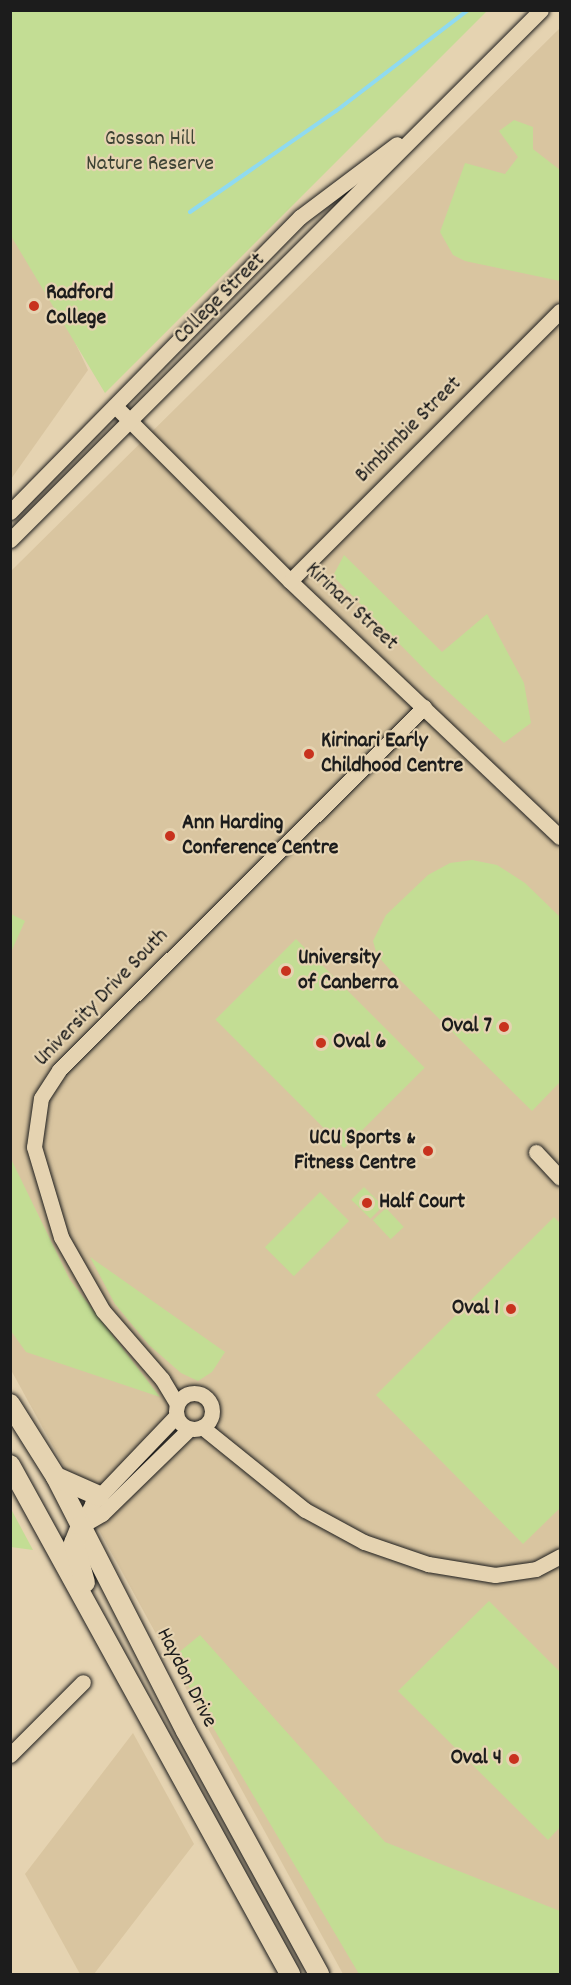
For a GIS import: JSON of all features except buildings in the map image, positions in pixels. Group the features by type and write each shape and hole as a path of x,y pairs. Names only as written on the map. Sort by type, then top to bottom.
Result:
{"main road":[{"name":"Haydon Drive","path":"10,1404 56,1477 186,1731 319,1974"},
{"path":"10,1465 290,1974"},
{"path":"56,1477 99,1496"},
{"path":"36,1512 54,1528 70,1530 81,1526"},
{"path":"81,1526 74,1543 78,1566 100,1611 105,1638"}],"street":[{"name":"College Street","path":"10,540 463,92 541,10"},
{"name":"College Street","path":"10,512 300,217 463,92"},
{"name":"Bimbimbie Street","path":"290,581 561,311"},
{"name":"Kirinari Street","path":"115,406 290,581 561,837"},
{"name":"University Drive South","path":"180,1404 162,1379 103,1311 61,1236 34,1148 41,1098 59,1070 424,707"},
{"path":"536,1152 561,1178"},
{"path":"81,1526 99,1496 180,1404 207,1398 212,1412 237,1454"},
{"path":"180,1404 196,1428 237,1454 305,1510 364,1542 428,1564 509,1575 536,1569 561,1556"},
{"path":"81,1526 102,1514 212,1412"},
{"path":"10,1755 83,1682"}],"shaded area":[{"name":"University of Canberra","path":"560,28 560,1974 343,1974 11,1370 11,571"},
{"name":"Radford College","path":"10,216 28,242 88,370 11,479"},
{"path":"133,1733 194,1844 94,1974 80,1974 25,1874"}],"green space":[{"name":"Gossan Hill Nature Reserve","path":"10,11 487,11 105,393 11,236"},
{"path":"514,120 533,127 533,149 560,170 560,281 465,261 453,255 440,232 465,163 505,174 518,157 499,131"},
{"path":"344,555 442,652 487,614 524,683 531,723 504,743 431,676 333,576"},
{"name":"Oval 7","path":"472,860 497,865 525,883 560,917 560,1082 532,1111 391,971 377,955 373,941 386,915 428,875 450,863"},
{"path":"11,914 25,921 11,952"},
{"name":"Oval 6","path":"296,939 425,1068 344,1148 215,1020"},
{"path":"11,1159 70,1280 160,1397 26,1352 11,1331"},
{"name":"Half Court","path":"364,1187 383,1206 370,1219 351,1200"},
{"path":"320,1192 349,1221 294,1276 265,1247"},
{"name":"Half Court","path":"386,1208 404,1227 391,1239 373,1220"},
{"name":"Oval 1","path":"554,1217 560,1223 560,1508 523,1544 376,1395"},
{"path":"90,1257 225,1352 212,1372 198,1381 181,1373 149,1345 115,1304"},
{"path":"11,1509 33,1550 11,1547"},
{"name":"Oval 4","path":"489,1601 560,1672 560,1827 548,1840 398,1691"},
{"path":"200,1635 385,1842 560,1911 560,1974 359,1974 172,1658"}],"waterway":[{"path":"190,212 336,111 468,10"}],"place":[{"name":"Radford College","path":"34,306"},
{"name":"Kirinari Early Childhood Centre","path":"309,754"},
{"name":"Ann Harding Conference Centre","path":"170,836"},
{"name":"University of Canberra","path":"286,971"},
{"name":"Oval 7","path":"504,1027"},
{"name":"Oval 6","path":"321,1043"},
{"name":"UCU Sports & Fitness Centre","path":"428,1151"},
{"name":"Half Court","path":"367,1203"},
{"name":"Oval 1","path":"511,1309"},
{"name":"Oval 4","path":"514,1759"}]}
